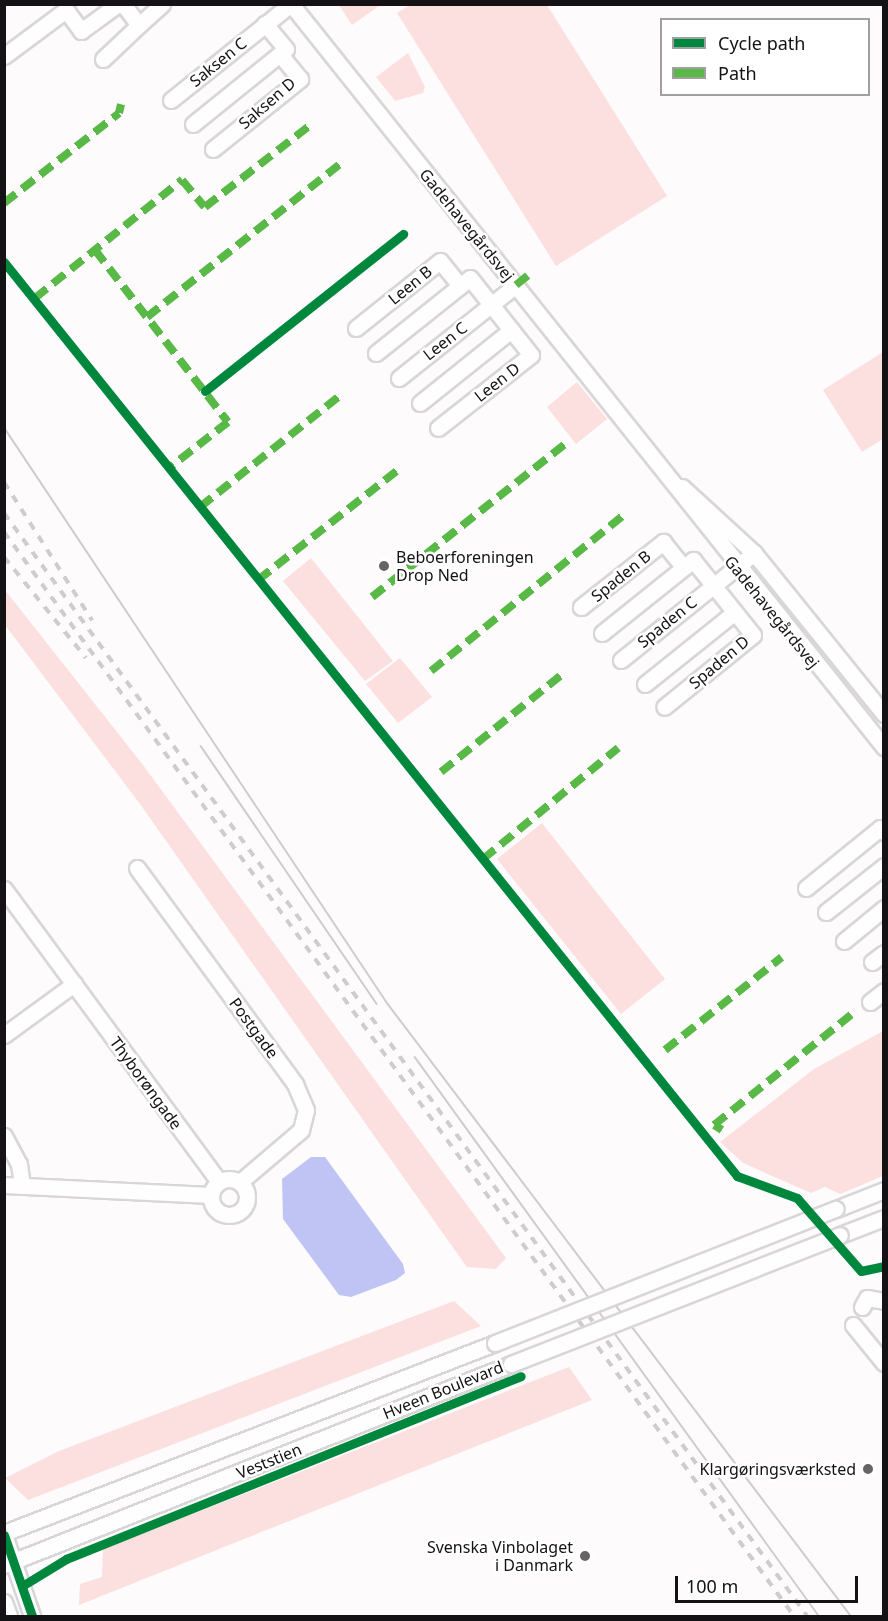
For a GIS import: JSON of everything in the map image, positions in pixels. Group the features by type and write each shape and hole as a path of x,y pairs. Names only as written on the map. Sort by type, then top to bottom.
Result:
{"street":[{"path":"4,56 66,10 81,31 118,4"},
{"path":"123,4 139,25"},
{"path":"103,59 162,4"},
{"name":"Saksen C","path":"171,100 291,4"},
{"name":"Gadehavegårdsvej","path":"291,4 643,446 735,567 884,747"},
{"name":"Saksen D","path":"193,124 286,49 265,24"},
{"name":"Saksen D","path":"213,148 300,79 280,54"},
{"name":"Leen B","path":"356,328 440,261 460,286 376,352"},
{"path":"460,286 470,278 491,304"},
{"name":"Leen C","path":"399,378 516,285"},
{"name":"Leen D","path":"438,428 531,355 491,304"},
{"name":"Leen D","path":"420,403 511,330"},
{"name":"Gadehavegårdsvej","path":"643,446 754,553 884,714"},
{"name":"Spaden B","path":"581,607 663,542 683,567 602,633"},
{"name":"Spaden C","path":"621,660 712,584 754,553"},
{"path":"683,567 693,560 712,584"},
{"name":"Spaden D","path":"664,707 753,635 712,584"},
{"name":"Spaden D","path":"645,684 735,612"},
{"path":"806,888 880,828 884,832"},
{"path":"826,912 884,866"},
{"name":"Postgade","path":"137,868 295,1084 306,1110 301,1130 240,1182"},
{"name":"Thyborøngade","path":"4,889 74,984 215,1188 219,1212 238,1213 248,1196 240,1182"},
{"path":"844,940 884,908"},
{"path":"4,1035 74,984"},
{"path":"870,1002 884,991"},
{"path":"4,1136 19,1164 22,1186"},
{"path":"4,1185 215,1188 240,1182"},
{"name":"Hveen Boulevard","path":"4,1534 884,1190"},
{"name":"Hveen Boulevard","path":"9,1563 884,1218"},
{"path":"862,1307 867,1298 884,1301"},
{"path":"853,1325 884,1363"},
{"path":"4,1534 9,1563 32,1617"},
{"path":"4,1602 9,1617"}],"shaded area":[{"path":"339,4 382,4 352,25 339,5"},
{"path":"411,4 547,5 667,196 556,266 397,13"},
{"path":"408,53 425,87 423,93 395,101 376,77"},
{"path":"883,352 883,439 862,452 823,390"},
{"path":"577,382 607,419 576,444 547,407"},
{"path":"311,558 393,661 365,681 283,581"},
{"path":"5,590 143,765 506,1258 496,1269 467,1267 140,804 5,625"},
{"path":"400,658 432,697 398,723 366,684"},
{"path":"542,823 665,979 621,1014 497,859"},
{"path":"883,1031 883,1176 840,1194 825,1187 811,1193 743,1163 720,1142 814,1069"},
{"path":"454,1301 481,1326 28,1500 5,1478 59,1451"},
{"path":"569,1367 592,1400 79,1605 80,1584 102,1577 103,1549"}],"water":[{"path":"311,1157 325,1157 403,1264 405,1273 396,1280 351,1297 339,1295 283,1219 282,1179"}],"tram line":[{"path":"4,427 388,1004 851,1616"},
{"path":"201,746 377,1004"},
{"path":"415,1057 819,1616"}],"railway":[{"path":"4,482 92,620"},
{"path":"4,513 807,1616"},
{"path":"4,532 794,1616"},
{"path":"4,557 86,658"}],"marked path":[{"path":"4,203 119,113 121,104"},
{"path":"35,298 182,180 205,207 313,123"},
{"path":"147,317 344,161"},
{"path":"95,250 228,422 169,468"},
{"path":"516,285 531,273"},
{"path":"200,507 341,395"},
{"path":"372,597 569,441"},
{"path":"258,580 399,469"},
{"path":"431,671 626,513"},
{"path":"441,772 561,675"},
{"path":"483,859 618,748"},
{"path":"665,1050 782,957"},
{"path":"722,1130 714,1125 851,1015"}],"cycle path":[{"path":"205,391 403,234"},
{"path":"4,262 737,1176 797,1198 861,1271 884,1266"},
{"name":"Veststien","path":"22,1586 66,1559 521,1376"},
{"path":"4,1535 32,1616"}],"place":[{"name":"Beboerforeningen Drop Ned","path":"384,566"},
{"name":"Klargøringsværksted","path":"868,1469"},
{"name":"Svenska Vinbolaget i Danmark","path":"585,1556"}]}
